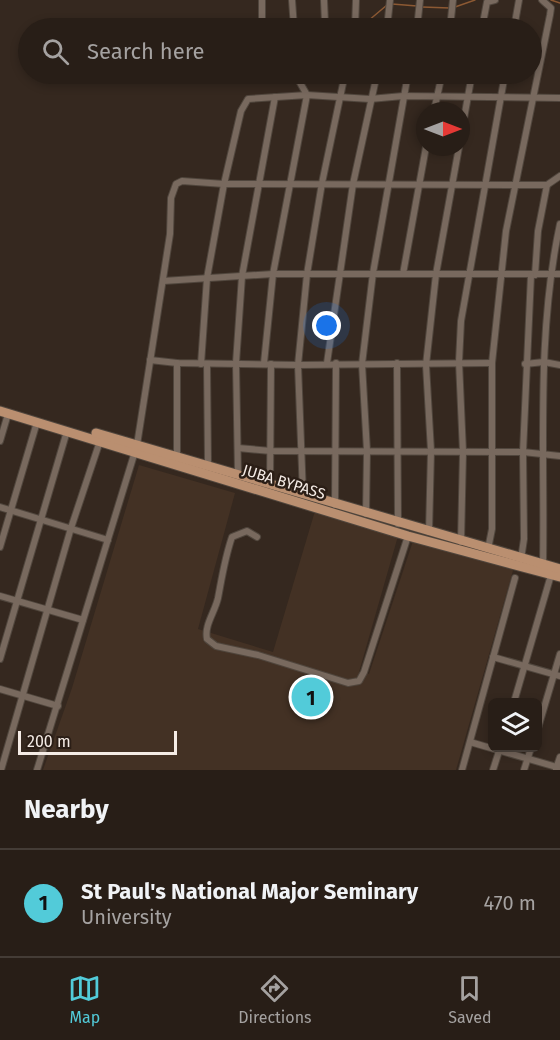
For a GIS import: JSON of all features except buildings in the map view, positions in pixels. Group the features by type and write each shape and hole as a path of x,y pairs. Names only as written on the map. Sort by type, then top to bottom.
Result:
{"main road":[{"name":"JUBA BYPASS","path":"0,406 408,536 555,576"},
{"name":"JUBA BYPASS","path":"4,413 100,441 177,457 398,524 560,569"}],"street":[{"path":"262,0 262,18"},
{"path":"292,0 293,18"},
{"path":"324,0 325,18"},
{"path":"355,18 356,0"},
{"path":"388,18 390,0"},
{"path":"418,18 420,0"},
{"path":"451,18 453,0"},
{"path":"484,18 487,2 495,0"},
{"path":"516,18 519,0"},
{"path":"542,0 551,8 542,56"},
{"path":"270,485 272,452 267,363 273,274 307,95 301,84"},
{"path":"303,495 298,364 307,274 322,183 342,84"},
{"path":"327,363 332,338 338,274 353,184 374,84"},
{"path":"366,514 367,451 362,364 373,273 406,84"},
{"path":"436,102 440,84"},
{"path":"467,102 470,84"},
{"path":"461,542 463,452 459,362 461,321 503,84"},
{"path":"487,550 492,529 492,363 501,273 506,231 537,84"},
{"path":"208,466 204,364 207,278 224,184 241,111 248,99 307,95 370,99 403,96 560,98"},
{"path":"238,476 237,363 242,276 275,97"},
{"path":"403,274 424,156"},
{"path":"429,533 431,451 426,365 436,273 457,156"},
{"path":"37,770 136,449 170,234 171,198 176,184 182,181 257,185 418,183 547,185 560,176"},
{"path":"521,559 524,539 525,364 538,231 547,185"},
{"path":"543,565 544,362 552,275 560,224"},
{"path":"163,281 273,274 560,274"},
{"path":"150,360 204,364 492,363"},
{"path":"525,364 544,362 560,364"},
{"path":"177,363 177,457"},
{"path":"335,505 336,363"},
{"path":"397,363 398,524"},
{"path":"0,441 4,413"},
{"path":"0,547 37,422"},
{"path":"0,659 68,431"},
{"path":"1,770 71,528 100,441"},
{"path":"238,448 272,452 399,450 523,452 560,456"},
{"path":"0,507 108,540"},
{"path":"257,537 247,531 232,537 223,565 217,600 207,630 207,639 229,650 258,655 337,680 354,683 359,681 364,672 408,536"},
{"path":"515,698 555,576"},
{"path":"462,770 515,578"},
{"path":"0,596 83,620"},
{"path":"542,715 557,676 560,654"},
{"path":"493,657 557,676"},
{"path":"0,689 58,706"},
{"path":"470,742 488,746"},
{"path":"493,770 499,752"},
{"path":"509,752 558,768 560,757"},
{"path":"524,770 530,752"}],"shaded area":[{"path":"139,465 235,493 198,629 273,652 315,511 398,536 359,672 369,674 413,541 514,567 456,770 43,770 72,688"}],"waterway":[{"path":"455,7 475,0"},
{"path":"551,0 560,3"},
{"path":"392,4 417,6"},
{"path":"372,18 387,5"},
{"path":"422,7 450,8"}],"place":[{"name":"St Paul's National Major Seminary","path":"311,697"}]}
